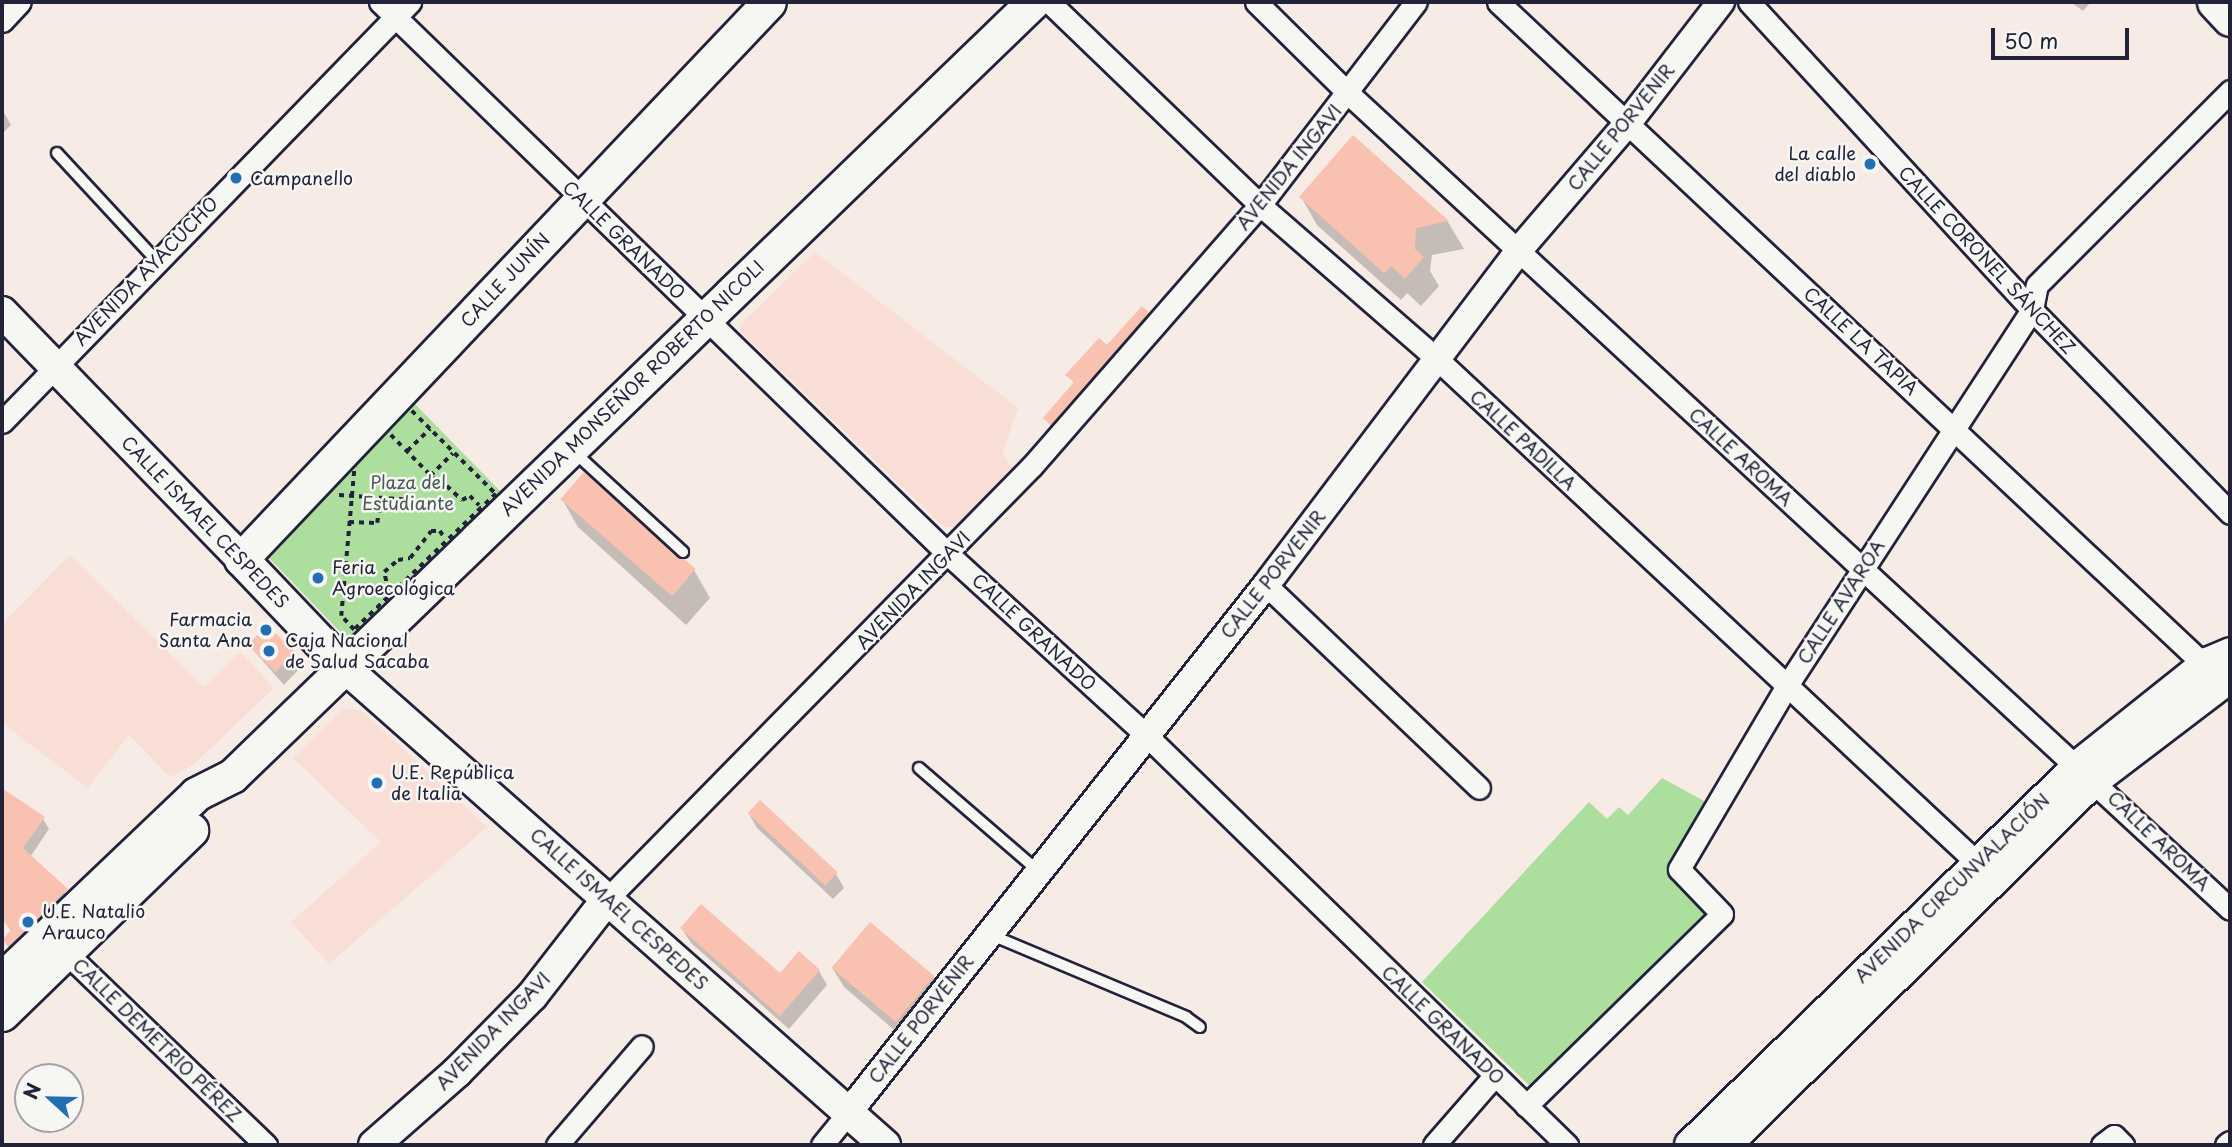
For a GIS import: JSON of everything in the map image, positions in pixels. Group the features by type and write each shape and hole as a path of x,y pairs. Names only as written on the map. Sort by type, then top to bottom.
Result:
{"main road":[{"name":"CALLE JUNÍN","path":"241,559 769,2"},
{"name":"AVENIDA MONSEÑOR ROBERTO NICOLI","path":"2,979 57,943 217,805 232,776 1033,2"},
{"path":"2214,2 2230,19"},
{"name":"CALLE ISMAEL CESPEDES","path":"2,312 344,667 885,1145"},
{"name":"AVENIDA CIRCUNVALACIÓN","path":"1690,1145 1986,871 2087,773 2222,669"},
{"name":"AVENIDA CIRCUNVALACIÓN","path":"1726,1145 1986,871"},
{"name":"AVENIDA INGAVI","path":"374,1145 457,1072 532,996 608,898"},
{"name":"AVENIDA MONSEÑOR ROBERTO NICOLI","path":"2,1014 57,943"}],"street":[{"path":"2,22 20,2"},
{"name":"CALLE PADILLA","path":"1049,2 1260,205 1436,358 1986,871"},
{"name":"CALLE AROMA","path":"1256,2 1349,94 1861,570 2087,773 2230,909"},
{"name":"AVENIDA INGAVI","path":"608,898 949,555 1260,205 1349,94 1416,2"},
{"name":"CALLE LA TAPIA","path":"1498,2 1955,427 2222,669"},
{"name":"CALLE PORVENIR","path":"822,1145 1037,870 1266,585 1519,250 1627,124 1721,2"},
{"name":"CALLE CORONEL SÁNCHEZ","path":"1749,2 2032,310 2230,513"},
{"name":"CALLE GRANADO","path":"395,7 581,199 949,555 1146,735 1567,1145"},
{"name":"AVENIDA AYACUCHO","path":"2,422 395,7"},
{"name":"CALLE AVAROA","path":"1526,1106 1722,914 1679,869 1786,687 2032,310 2037,285 2230,91"},
{"path":"1266,585 1479,788"},
{"name":"CALLE DEMETRIO PÉREZ","path":"57,943 265,1145"},
{"path":"557,1145 642,1046"},
{"path":"1434,1145 1494,1075"},
{"path":"2102,1145 2114,1136 2123,1145"},
{"path":"2226,1145 2230,1142"}],"lane":[{"path":"57,153 157,261"},
{"path":"569,448 683,552"},
{"path":"919,768 1037,870"},
{"path":"988,933 1186,1017 1200,1027"}],"path":[{"path":"382,426 430,475 462,500 470,496 481,507 496,494 405,404"},
{"path":"407,451 430,429"},
{"path":"423,483 453,453"},
{"path":"341,616 355,458"},
{"path":"352,494 429,501"},
{"path":"349,522 377,523 380,497"},
{"path":"391,595 384,572 398,560 410,558 431,531 440,531 447,542"}],"shaded area":[{"path":"815,252 1018,408 1002,454 1012,467 956,527 944,527 740,331 740,325"},
{"path":"70,555 204,687 240,651 274,688 193,765 170,777 129,735 88,788 2,723 2,624"},
{"path":"343,709 361,710 487,827 329,964 291,922 381,842 293,758"}],"green space":[{"name":"Plaza del Estudiante","path":"408,397 504,495 356,635 344,636 268,557 267,547"},
{"path":"1662,778 1715,807 1667,868 1711,915 1533,1089 1422,982 1589,802 1607,819 1619,807 1628,815"}],"building":[{"path":"1353,135 1449,221 1416,228 1415,249 1424,257 1405,279 1391,266 1384,273 1299,197"},
{"path":"1142,306 1149,312 1051,425 1043,418 1074,382 1065,375 1099,338 1107,345"},
{"path":"584,472 696,569 672,596 560,499"},
{"path":"267,625 295,652 276,672 248,645"},
{"path":"2,788 45,817 23,848 68,889 9,946 2,940 11,930 2,920"},
{"path":"760,800 838,872 825,885 748,813"},
{"path":"701,904 780,973 799,951 820,970 780,1016 680,928"},
{"path":"870,922 934,976 896,1022 831,968"}],"place":[{"name":"La calle del diablo","path":"1870,164"},
{"name":"Campanello","path":"236,178"},
{"name":"Feria Agroecológica","path":"318,578"},
{"name":"Farmacia Santa Ana","path":"266,630"},
{"name":"Caja Nacional de Salud Sacaba","path":"269,651"},
{"name":"U.E. República de Italia","path":"377,783"},
{"name":"U.E. Natalio Arauco","path":"28,922"}]}
